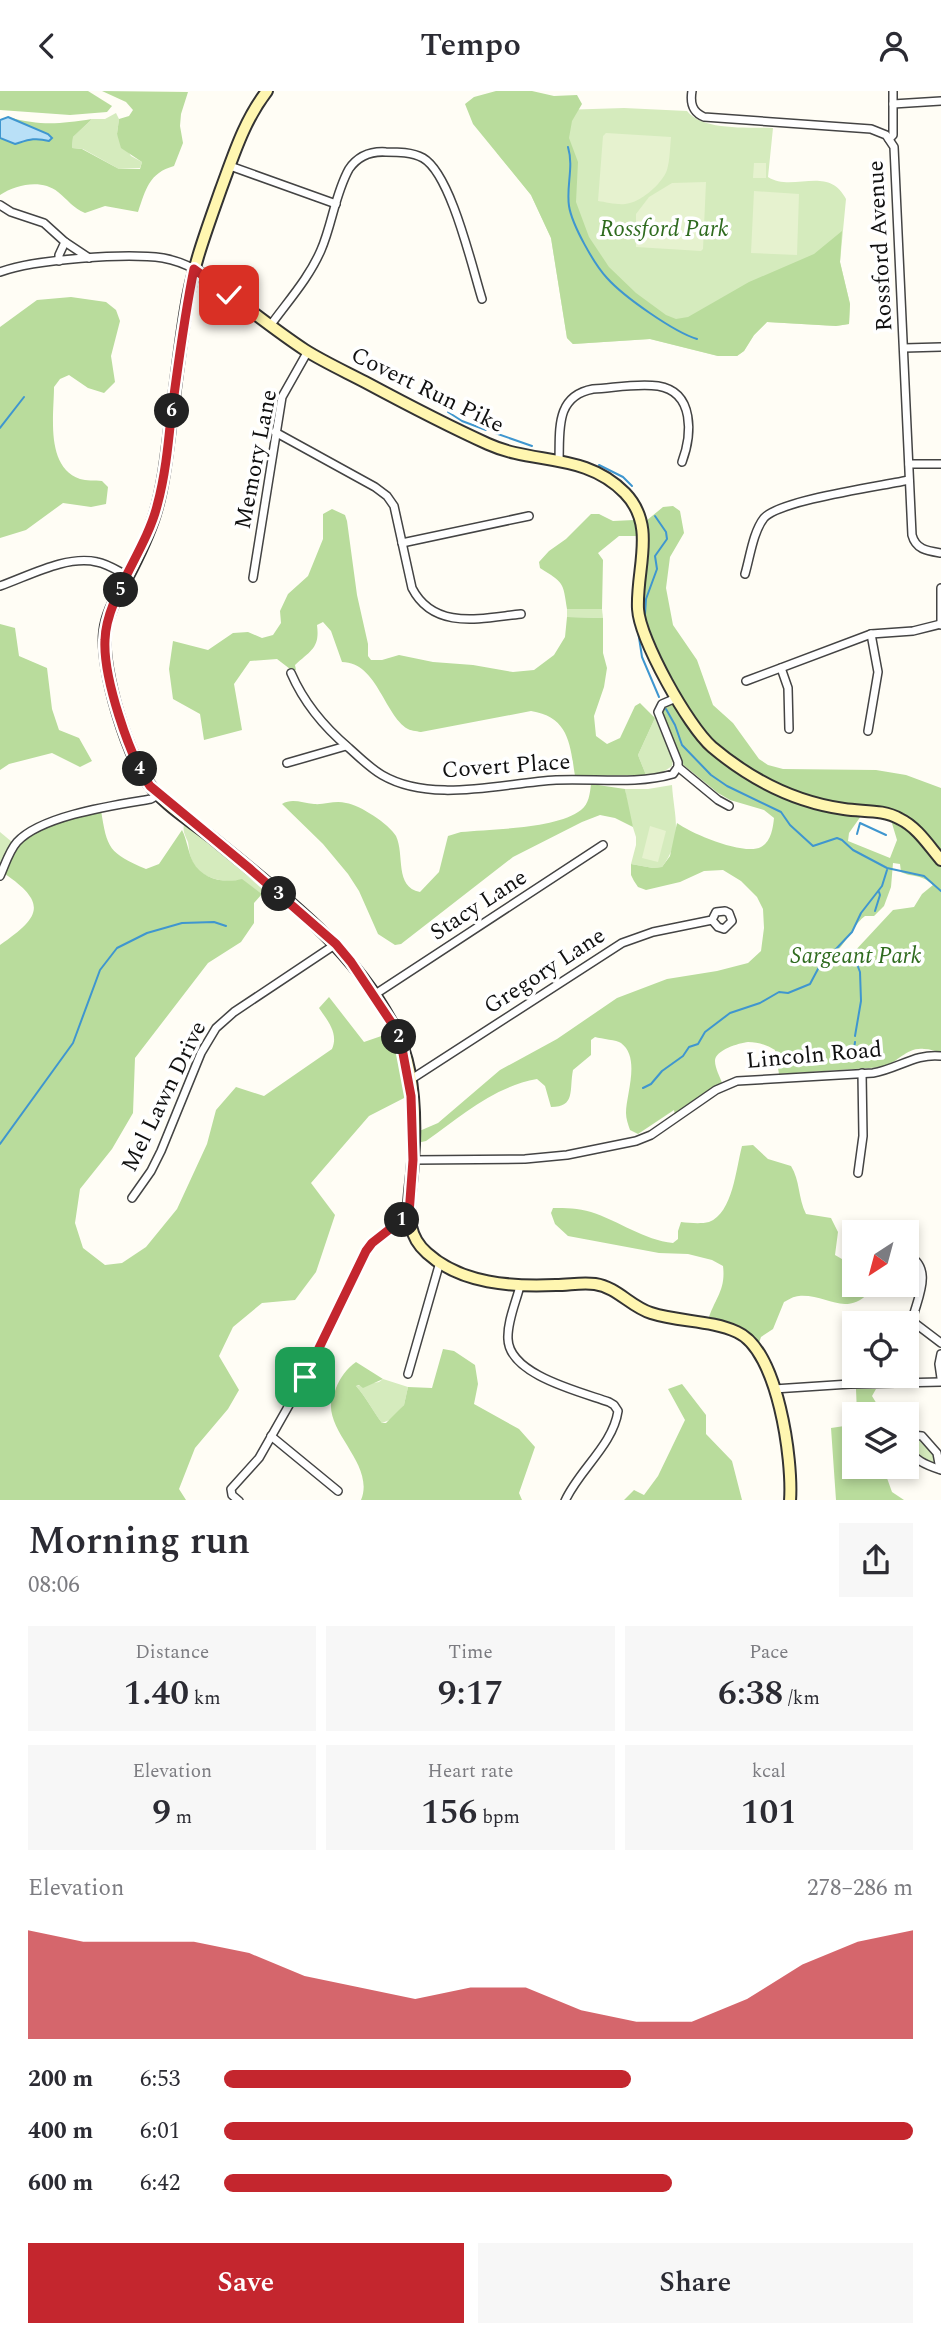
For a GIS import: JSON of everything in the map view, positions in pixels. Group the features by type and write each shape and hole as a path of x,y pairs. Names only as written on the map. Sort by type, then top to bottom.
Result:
{"street":[{"path":"267,91 244,126 194,269 159,497 148,533 107,623 107,673 115,704 145,779 158,795 249,868 336,944 397,1031 409,1080 413,1160 409,1214 411,1227 422,1249 440,1262 474,1277 520,1286 588,1283 602,1285 652,1314 738,1332 754,1346 774,1389 791,1465 790,1500"},
{"name":"Rossford Avenue","path":"692,91 691,105 704,117 871,129 881,132 889,139 895,152 913,539 920,548 941,553"},
{"path":"889,139 892,135 893,91"},
{"path":"893,104 941,101"},
{"path":"270,326 317,260 349,170 364,156 373,152 391,152 422,158 438,173 450,198 482,299"},
{"path":"230,166 336,204"},
{"path":"0,205 11,212 44,223 65,242 89,258"},
{"path":"59,261 65,242"},
{"path":"0,272 11,268 89,258 163,258 194,269"},
{"name":"Covert Run Pike","path":"194,269 308,351 408,406 489,445 583,466 612,482 625,493 639,512 644,534 638,595 639,616 676,698 699,734 725,757 758,780 785,794 821,805 875,811 899,817 909,824 941,860"},
{"path":"904,348 941,347"},
{"name":"Memory Lane","path":"253,578 282,397 308,351"},
{"path":"559,460 560,421 571,399 593,389 650,386 667,388 674,392 685,406 689,428 682,462"},
{"path":"275,432 383,492 394,506 412,589 422,604 444,617 461,619 521,614"},
{"path":"909,464 941,464"},
{"path":"745,574 761,523 772,512 810,501 909,481"},
{"path":"402,543 529,516"},
{"path":"0,586 43,569 80,561 101,563 128,576"},
{"path":"746,681 871,634 913,631 941,625 941,588"},
{"path":"868,731 878,678 871,634"},
{"path":"781,668 788,688 789,729"},
{"name":"Covert Place","path":"291,673 307,703 346,746 383,776 405,784 440,791 545,781 644,779 673,773 678,767"},
{"path":"676,698 662,704 658,712 676,755 678,767 718,800 730,806"},
{"path":"287,763 346,746"},
{"path":"0,876 16,842 31,831 83,812 151,799 158,795"},
{"name":"Stacy Lane","path":"374,995 603,845"},
{"name":"Gregory Lane","path":"409,1080 622,943 653,932 712,921"},
{"name":"Mel Lawn Drive","path":"132,1198 158,1158 201,1053 216,1028 229,1016 336,944"},
{"name":"Lincoln Road","path":"413,1160 525,1159 575,1154 636,1141 651,1135 716,1090 737,1081 884,1071 920,1057 941,1056"},
{"path":"858,1173 863,1142 862,1073"},
{"path":"239,1500 232,1495 231,1489 252,1467 271,1436 322,1345 366,1251 372,1243 409,1214"},
{"path":"408,1374 440,1262"},
{"path":"915,1311 920,1296 919,1269"},
{"path":"520,1286 508,1335 512,1354 536,1374 609,1402 618,1411 605,1442 565,1500"},
{"path":"919,1326 941,1343"},
{"path":"774,1389 941,1380 941,1354"},
{"path":"271,1436 338,1491"},
{"path":"919,1436 937,1453 941,1469"},
{"path":"919,1460 941,1469"}],"green space":[{"path":"0,91 88,91 112,106 107,112 70,115 0,110"},
{"path":"102,91 188,92 181,114 183,143 174,166 159,173 150,183 138,212 105,206 85,213 52,188 37,184 14,188 0,195 0,138 15,144 35,139 49,141 8,117 50,123 92,119 73,137 72,148 82,149 119,169 140,169 142,162 121,148 117,134 119,119 129,116 133,110 126,102"},
{"path":"496,91 532,91 554,96 577,95 582,104 572,121 569,138 578,162 576,202 589,237 609,267 636,293 666,315 676,319 688,317 749,282 814,254 842,231 840,262 850,304 849,324 836,326 767,322 737,356 718,356 650,339 573,344 567,338 551,238 531,195 473,124 465,104 474,97"},
{"name":"Rossford Park","path":"624,108 687,111 703,122 714,125 773,128 768,177 788,182 820,181 839,189 846,199 840,262 850,304 849,324 836,326 767,322 737,356 718,356 650,339 573,344 567,338 551,238 531,195 497,153 561,110"},
{"path":"116,113 119,119 117,134 131,156 142,162 140,168 119,169 83,149 72,148 73,137 92,119 105,119"},
{"path":"606,133 671,137 669,162 664,175 650,192 631,203 598,201 603,136"},
{"path":"754,163 766,163 766,178 753,178"},
{"path":"706,182 701,251 636,247 636,214 649,197 672,183"},
{"path":"754,191 799,194 797,255 751,253"},
{"path":"71,297 106,302 116,310 120,321 111,356 115,382 104,393 88,388 69,375 60,379 54,387 53,425 56,452 69,473 80,479 102,481 108,487 106,504 91,507 63,503 26,530 0,538 0,327 37,300"},
{"path":"673,506 680,511 684,533 670,557 666,588 673,625 697,660 713,705 733,723 759,759 768,765 783,769 876,770 906,775 941,788 941,853 902,814 884,808 834,802 798,794 757,775 706,736 691,717 664,664 641,609 649,532 646,521 663,507"},
{"path":"332,509 345,515 347,521 357,595 371,660 399,655 513,672 534,670 554,655 565,637 567,617 603,618 603,653 607,668 594,716 596,736 607,744 620,738 635,706 640,703 655,718 638,755 646,775 575,776 569,743 560,726 544,714 531,711 421,732 410,730 401,724 364,671 354,664 342,662 331,631 323,622 317,625 316,644 295,665 296,670 290,669 277,659 250,661 234,684 242,730 204,740 200,714 173,699 169,669 173,641 208,650 233,633 248,632 262,638 273,635 281,623 280,611 288,594 308,576 323,539 323,514"},
{"path":"591,514 599,514 613,521 634,520 638,524 638,536 619,536 598,553 603,560 602,609 567,609 561,584 540,568 539,562"},
{"path":"567,609 602,609 603,618 567,617"},
{"path":"0,624 15,628 19,656 47,668 52,709 59,730 79,738 92,761 80,767 52,753 9,764 0,770"},
{"name":"Sargeant Park","path":"670,704 674,706 695,736 756,785 784,798 861,816 849,833 848,841 890,858 897,840 891,820 909,830 941,867 941,1052 913,1050 884,1067 779,1074 775,1050 755,1043 739,1044 723,1050 716,1057 716,1067 722,1083 675,1115 674,1110 638,1134 630,1130 626,1117 631,1077 627,1050 619,1042 595,1037 591,1040 591,1055 573,1070 570,1096 564,1104 551,1107 545,1086 537,1079 521,1083 492,1096 426,1141 417,1143 417,1132 438,1123 500,1070 557,1039 617,998 667,979 748,963 761,951 763,909 757,897 741,881 723,870 704,871 680,882 646,890 638,887 631,875 631,864 662,867 670,856 677,823 719,843 743,849 761,847 767,842 773,826 774,818 764,810 730,800 681,763 661,714 662,709","holes":["893,863 900,864 901,872 924,879 933,885 922,894 914,907 893,910 853,953 847,956 839,949 865,916 874,916 884,906 891,887"]},
{"path":"655,718 673,760 672,766 663,772 646,775 638,755"},
{"path":"591,784 625,789 633,827 615,818 600,815 582,822 513,857 401,944 395,945 378,934 359,891 348,874 323,844 282,804 293,801 318,804 342,802 359,807 374,816 396,836 403,877 412,889 420,892 439,872 448,836 461,832 541,825 570,816 586,805"},
{"path":"672,785 676,827 669,856 662,867 631,864 636,837 625,789"},
{"path":"101,810 105,833 112,848 124,859 146,869 159,864 182,830 193,862 202,873 214,879 242,879 262,894 254,903 254,923 241,942 208,963 135,1058 133,1113 112,1149 80,1189 75,1223 83,1248 105,1265 122,1263 146,1247 177,1209 207,1144 216,1110 236,1087 264,1096 332,1049 333,1032 319,1008 329,997 364,1042 393,1032 402,1060 408,1096 369,1116 311,1183 335,1215 316,1272 295,1300 262,1303 233,1327 219,1356 239,1390 228,1409 195,1448 179,1489 186,1500 0,1500 0,945 23,927 34,911 28,894 5,874 15,851 27,838 47,827"},
{"path":"185,821 270,892 262,894 242,880 220,880 199,870 190,856 184,831"},
{"path":"650,826 666,831 658,862 642,858"},
{"path":"0,832 12,842 0,866"},
{"path":"753,1145 768,1159 791,1166 806,1214 831,1218 838,1232 835,1255 842,1259 842,1297 864,1297 843,1304 809,1296 793,1297 784,1302 773,1329 761,1337 759,1343 736,1327 708,1320 721,1288 723,1266 712,1260 688,1254 659,1253 568,1236 555,1224 551,1213 553,1208 581,1210 652,1238 673,1243 678,1239 681,1222 709,1222 723,1209 732,1189 742,1146"},
{"path":"443,1349 454,1351 475,1365 478,1384 474,1404 519,1429 535,1447 519,1493 522,1500 361,1500 364,1487 362,1475 332,1416 331,1402 336,1388 347,1370 356,1362 383,1379 363,1388 356,1386 382,1423 386,1423 404,1405 408,1387 432,1388"},
{"path":"383,1379 408,1387 404,1405 392,1419 382,1423 356,1386"},
{"path":"682,1384 706,1415 706,1434 732,1461 742,1500 624,1500 634,1490 644,1495 658,1476 685,1420 668,1389"},
{"path":"856,1389 876,1389 872,1396 876,1402 857,1402"},
{"path":"842,1426 842,1479 887,1479 892,1492 904,1500 836,1500 831,1428"},
{"path":"919,1440 929,1448 936,1461 933,1463 919,1455"}],"water":[{"path":"8,117 52,138 49,141 35,139 15,144 0,138 0,120"}],"waterway":[{"path":"568,147 569,206 579,233 596,264 615,286 637,304 663,322 697,339"},
{"path":"0,428 24,397"},
{"path":"448,412 462,421 486,430"},
{"path":"495,433 532,446"},
{"path":"599,465 623,477 632,486"},
{"path":"645,614 646,599 657,569 655,556 667,539 666,532 655,516"},
{"path":"638,631 642,657 659,697"},
{"path":"666,709 682,745 711,775 727,786 781,812 790,825 813,846 837,838 887,868 924,876 941,891"},
{"path":"857,834 860,823 886,835"},
{"path":"643,1088 683,1056 689,1047 698,1044 705,1032 730,1013 760,1003 779,992 788,993 810,984 819,967 852,932 861,913 882,886 887,870"},
{"path":"875,911 879,892"},
{"path":"0,1144 73,1043 100,970 117,948 147,933 182,923 214,922 226,926"},
{"path":"855,959 860,972 861,1001 855,1036"},
{"path":"855,1042 854,1049 858,1052"}],"route":[{"path":"229,295 194,269 159,497 141,551 110,613 105,657 115,704 140,768 150,786 336,944 374,995 397,1031 401,1043 409,1080 413,1123 409,1214 372,1243 366,1251 305,1377"}]}
